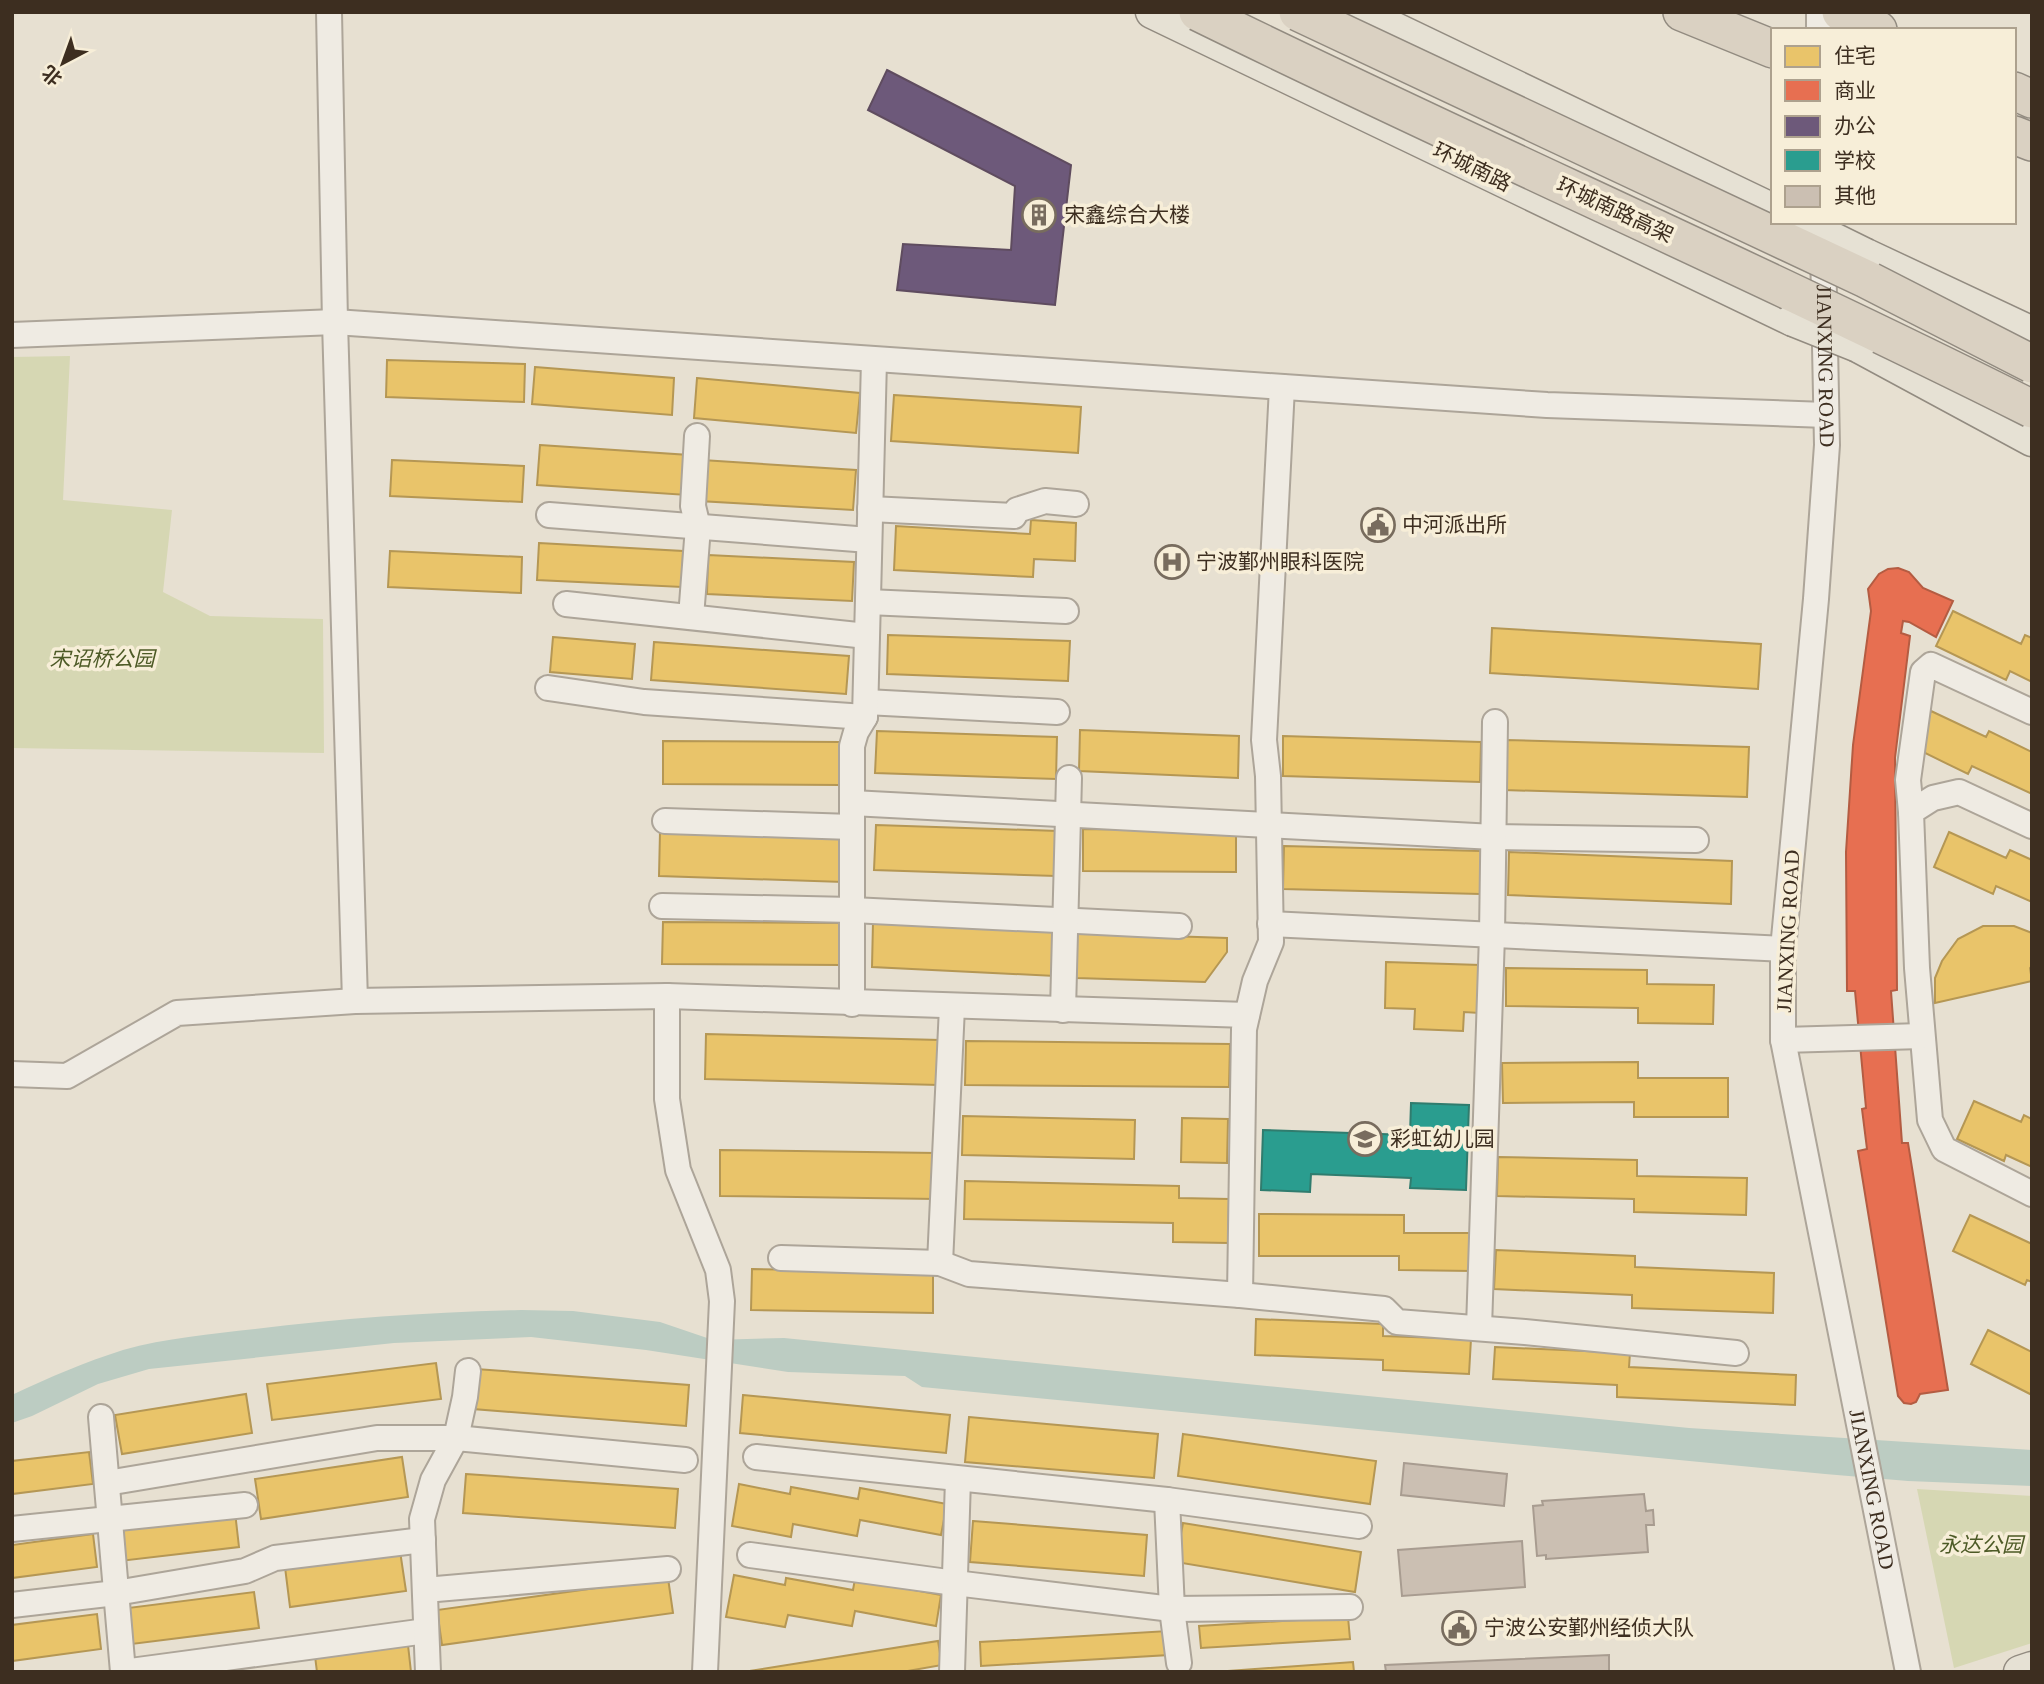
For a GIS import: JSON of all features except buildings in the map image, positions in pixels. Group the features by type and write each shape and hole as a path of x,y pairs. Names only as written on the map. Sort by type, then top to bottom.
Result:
{"highway":[{"name":"环城南路高架","path":"1198,12 1347,85 1877,332 2032,410"},
{"name":"环城南路高架","path":"1298,12 1866,279 2032,364"},
{"path":"1682,12 1757,33"},
{"path":"2016,92 2032,99"}],"main road":[{"name":"环城南路","path":"1152,12 1793,320 1858,346 2032,440"},
{"path":"1360,12 1771,209"},
{"path":"1803,224 2032,333"},
{"path":"2020,1672 2032,1668"}],"street":[{"path":"329,12 335,322 355,1000"},
{"name":"JIANXING ROAD","path":"1823,224 1827,445 1816,600 1783,949 1783,1040 1908,1672"},
{"path":"12,335 335,322 1547,405 1826,415"},
{"path":"852,1004 852,746 865,709 874,360"},
{"path":"1240,1295 1244,1029 1255,981 1271,942 1267,753 1264,740 1282,387"},
{"path":"691,617 698,527 693,506 697,436"},
{"path":"870,509 1014,516 1017,510 1045,501 1076,504"},
{"path":"549,515 869,540"},
{"path":"868,602 1066,611"},
{"path":"566,604 867,636"},
{"path":"2032,712 1931,665 1923,672 1908,780 1922,1036 1930,1120 1944,1149 2032,1194"},
{"path":"548,688 644,702 1057,712"},
{"path":"1479,1328 1492,935 1495,722"},
{"path":"1063,1010 1069,778"},
{"path":"1911,813 1933,798 1959,792 2032,826"},
{"path":"665,821 852,815 1068,814 1494,837 1696,840"},
{"path":"662,906 852,910 1179,926"},
{"path":"1270,924 1783,949"},
{"path":"667,996 667,1099 678,1170 718,1270 722,1301 705,1672"},
{"path":"12,1074 67,1076 177,1013 355,1000 667,996 1247,1015"},
{"path":"940,1263 952,1007"},
{"path":"1783,1040 1922,1036"},
{"path":"781,1258 940,1263 969,1274 1384,1309 1397,1322 1736,1353"},
{"path":"428,1672 422,1519 433,1480 456,1438 468,1371"},
{"path":"101,1417 123,1672 426,1631"},
{"path":"107,1483 377,1438 456,1438 685,1461"},
{"path":"755,1457 1167,1500 1359,1526"},
{"path":"952,1672 958,1479"},
{"path":"1167,1500 1172,1609 1179,1662"},
{"path":"12,1529 245,1504"},
{"path":"12,1605 116,1593 245,1571 275,1558 423,1540"},
{"path":"750,1555 1172,1609 1350,1607"},
{"path":"425,1590 668,1569"}],"green space":[{"name":"宋诏桥公园","path":"70,356 63,500 172,510 163,592 210,616 323,619 324,753 12,748 12,357"},
{"name":"永达公园","path":"1917,1489 2032,1496 2032,1643 1954,1668"}],"shaded area":[{"path":"521,1310 573,1311 660,1322 713,1340 784,1338 1689,1428 2032,1450 2032,1486 1908,1481 1825,1474 922,1387 905,1376 788,1372 646,1350 531,1337 394,1343 149,1369 98,1384 12,1423 12,1395 81,1365 139,1346 189,1337 321,1322"}],"place":[{"name":"宋鑫综合大楼","path":"1039,215"},
{"name":"中河派出所","path":"1378,525"},
{"name":"宁波鄞州眼科医院","path":"1172,562"},
{"name":"彩虹幼儿园","path":"1365,1139"},
{"name":"宁波公安鄞州经侦大队","path":"1459,1628"}]}
